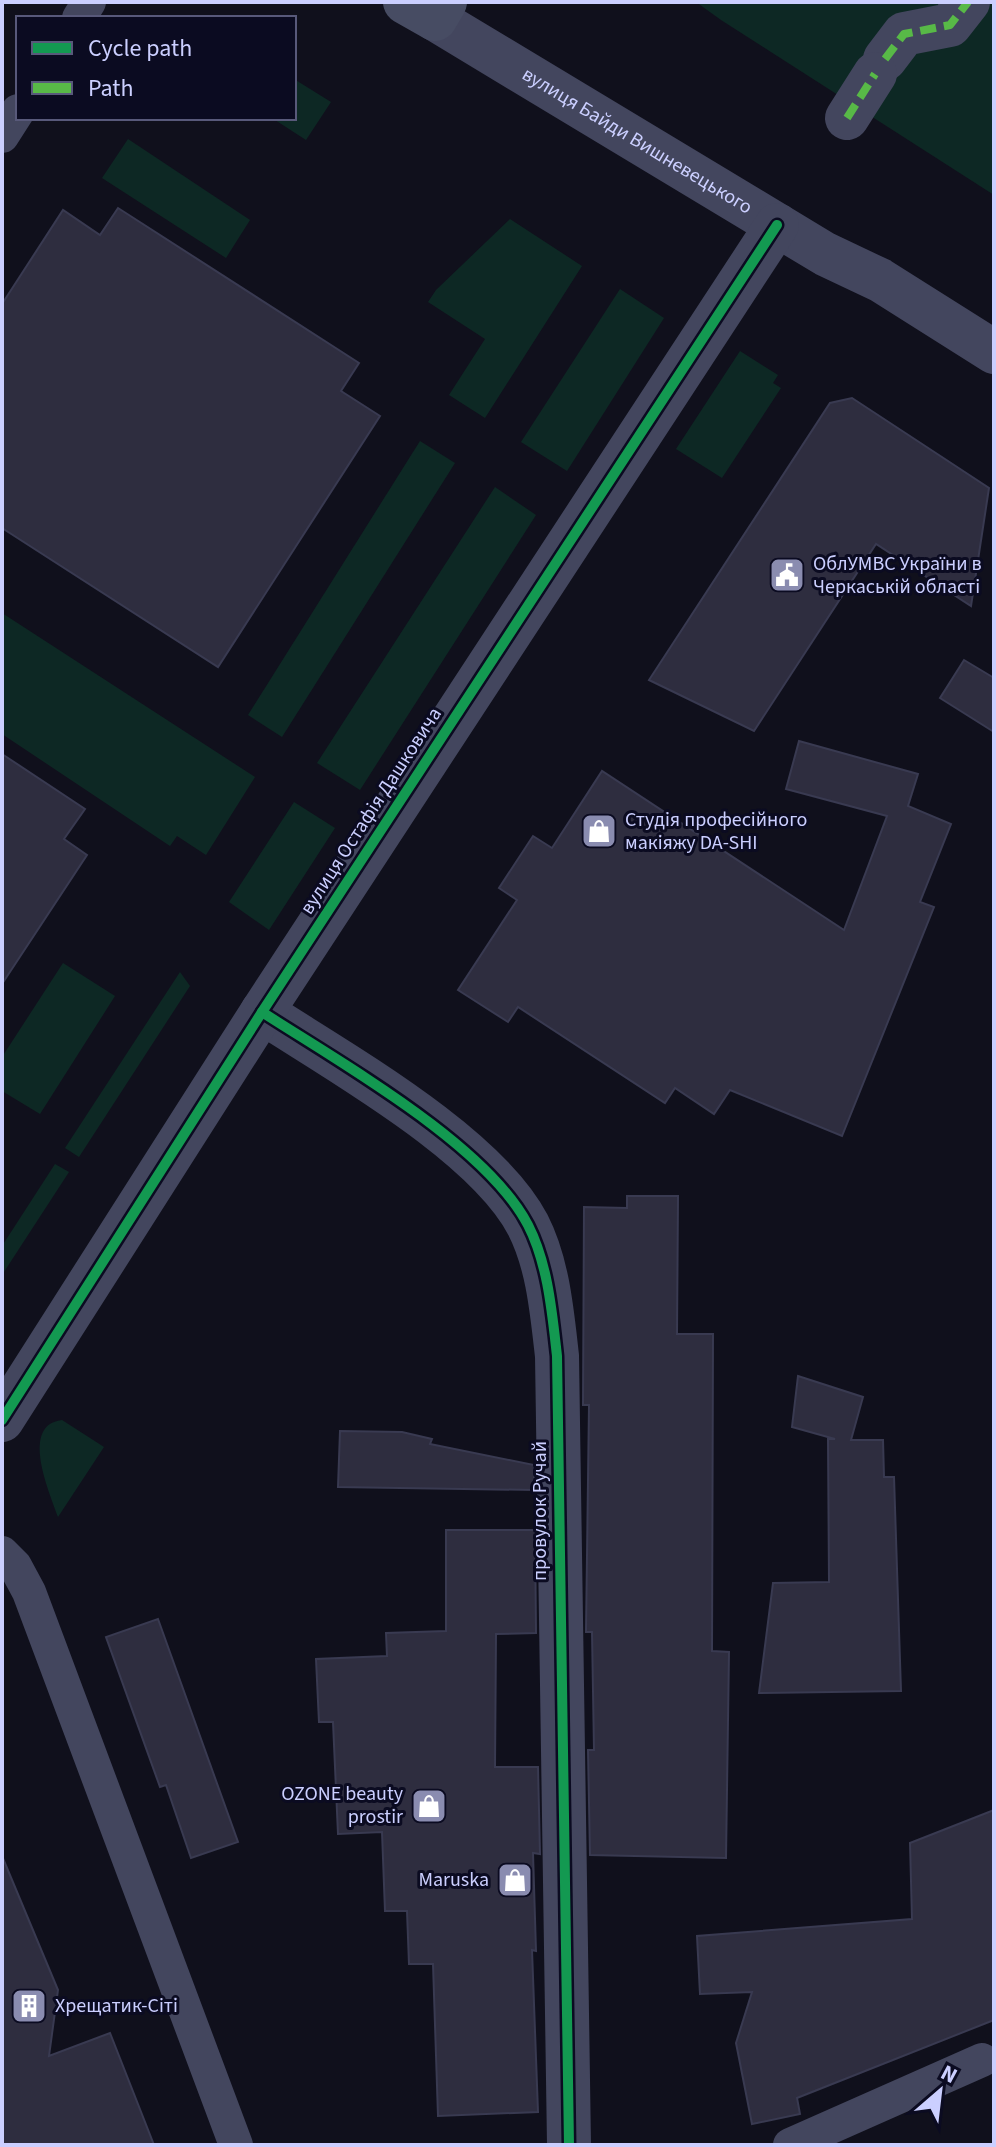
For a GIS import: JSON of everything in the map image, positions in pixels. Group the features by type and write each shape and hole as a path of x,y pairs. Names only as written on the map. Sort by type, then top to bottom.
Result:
{"street":[{"path":"847,118 904,34 950,25 968,2"},
{"name":"вулиця Байди Вишневецького","path":"428,8 777,225 825,254 880,280 994,352"},
{"name":"вулиця Остафія Дашковича","path":"2,1420 262,1012 777,225"},
{"name":"провулок Ручай","path":"262,1012 446,1136 506,1191 537,1245 557,1356 569,2145"}],"lane":[{"path":"2,136 16,114"},
{"path":"2,1553 15,1566 29,1592 236,2145"},
{"path":"790,2145 982,2060"}],"green space":[{"path":"696,2 994,2 994,195 721,20"},
{"path":"296,80 331,102 306,140 275,120 296,120"},
{"path":"128,139 250,220 226,258 102,178"},
{"path":"510,219 582,266 485,418 449,395 485,339 428,302 436,290"},
{"path":"620,289 664,318 567,471 521,442"},
{"path":"740,351 778,375 773,383 781,388 722,478 676,449"},
{"path":"420,441 455,463 282,737 248,715"},
{"path":"495,487 536,515 360,790 317,763"},
{"path":"2,613 255,777 206,855 177,836 170,846 2,734"},
{"path":"294,802 335,828 269,930 229,902"},
{"path":"63,963 115,996 40,1114 2,1091 2,1057"},
{"path":"180,972 190,986 79,1157 65,1148"},
{"path":"55,1164 69,1172 2,1275 2,1246"},
{"path":"62,1420 104,1447 58,1517 44,1477 40,1447 42,1434 49,1425"}],"building":[{"path":"118,208 359,363 341,391 380,416 218,667 2,528 2,304 63,210 100,235"},
{"name":"ОблУМВС України в Черкаській області","path":"852,398 989,488 971,606 876,544 754,731 649,680 830,403"},
{"path":"964,660 994,678 994,732 940,698"},
{"path":"799,741 918,774 908,806 951,824 920,902 934,907 842,1136 730,1090 714,1114 675,1088 665,1103 518,1007 508,1022 458,990 517,900 499,888 533,836 552,848 602,771 844,930 887,816 786,789"},
{"path":"2,754 85,809 64,839 87,855 2,984"},
{"path":"627,1196 678,1196 677,1334 713,1334 712,1651 729,1652 726,1858 590,1855 588,1750 594,1750 592,1632 586,1632 589,1405 583,1405 584,1207 627,1208"},
{"path":"798,1376 863,1397 851,1440 883,1440 884,1477 894,1477 901,1691 759,1693 773,1583 829,1582 828,1439 835,1439 792,1427"},
{"path":"340,1431 402,1432 432,1439 430,1444 534,1465 534,1490 338,1487"},
{"path":"446,1530 535,1530 536,1633 496,1634 495,1767 538,1767 540,1854 533,1853 536,1951 532,1950 538,2112 438,2116 433,1964 409,1964 407,1911 385,1911 382,1832 338,1834 333,1722 319,1722 316,1659 387,1656 386,1633 446,1631"},
{"path":"158,1619 238,1842 191,1858 166,1785 160,1787 106,1637"},
{"path":"994,1810 994,2020 797,2098 800,2114 752,2124 736,2043 752,1992 700,1994 697,1936 912,1919 910,1843"},
{"name":"Хрещатик-Сіті","path":"2,1856 58,1990 49,2056 110,2033 154,2145 2,2145"}],"marked path":[{"path":"885,59 904,34 950,25 968,2"},
{"path":"847,118 875,74"}],"cycle path":[{"path":"2,1420 262,1012 777,225"},
{"path":"262,1012 369,1080 446,1135 508,1195 528,1225 540,1256 557,1356 569,2145"}],"place":[{"name":"ОблУМВС України в Черкаській області","path":"787,575"},
{"name":"Студія професійного макіяжу DA-SHI","path":"599,831"},
{"name":"OZONE beauty prostir","path":"429,1806"},
{"name":"Maruska","path":"515,1880"},
{"name":"Хрещатик-Сіті","path":"29,2006"}]}
